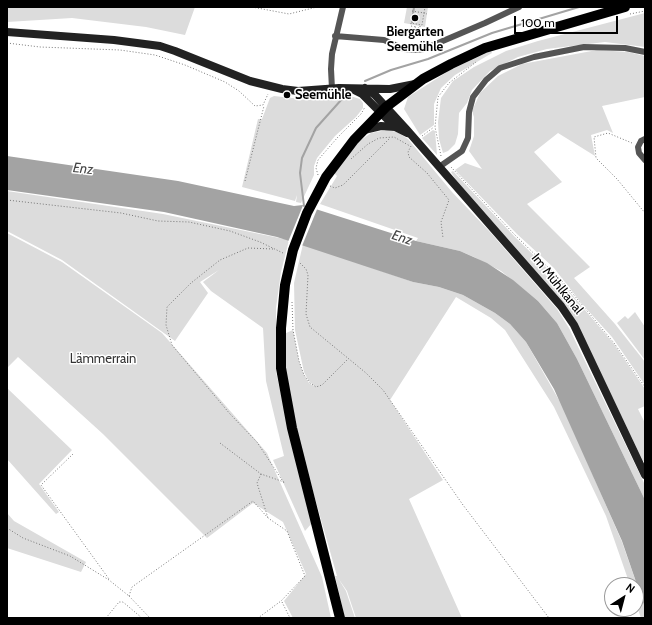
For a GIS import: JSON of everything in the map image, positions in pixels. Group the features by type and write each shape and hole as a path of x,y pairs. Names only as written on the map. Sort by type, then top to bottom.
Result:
{"main road":[{"path":"340,618 285,397 281,368 280,338 283,298 288,273 304,220 318,191 331,170 361,132 383,110 417,84 451,64 485,48 625,11"}],"street":[{"path":"336,89 331,69 335,36 343,7"},
{"path":"335,36 384,40 404,49 416,50 471,29 519,7"},
{"path":"7,32 144,43 175,50 250,81 282,89 298,91 348,88 394,89 417,84"},
{"path":"439,167 462,151 468,138 469,112 473,97 486,80 500,68 534,57 584,47 625,48 645,52"},
{"path":"348,88 362,94 383,110"},
{"path":"365,88 371,92 383,110"},
{"name":"Im Mühlkanal","path":"383,110 395,127 413,141"},
{"name":"Im Mühlkanal","path":"383,110 439,167 561,306 574,325 645,475"},
{"path":"361,132 381,126 395,127"},
{"path":"645,139 639,145 639,153 645,160"}],"path":[{"path":"252,7 289,14 317,7"},
{"path":"420,25 411,23 410,26 420,28 420,25 422,25 425,7"},
{"path":"625,11 645,11"},
{"path":"413,12 427,14"},
{"path":"7,43 40,47 120,50 155,55 185,65 225,82 239,91 253,105 260,106 264,103"},
{"path":"481,60 461,72 441,92 436,103 435,127 438,152 514,234 563,282 614,342 645,387"},
{"path":"245,181 259,119 269,91"},
{"path":"435,127 413,141 407,154 409,158 426,173 449,200 441,222 444,238"},
{"path":"639,145 608,133 594,137 596,158 617,179 645,213"},
{"path":"346,163 368,144 379,138 394,137 413,141"},
{"path":"7,200 121,213 158,221 188,222 230,231 284,253"},
{"path":"220,443 261,474 284,483 257,442 230,414 172,345 166,325 167,307 191,284 220,260 248,248 274,249"},
{"path":"299,263 306,269 308,275 306,314 308,325 375,381 390,399 463,505 549,618"},
{"path":"292,297 293,330 300,361 308,381 316,386 322,385 348,358"},
{"path":"73,454 42,485 109,580"},
{"path":"261,474 258,483 268,518"},
{"path":"129,596 132,587 253,501 268,518 287,532 305,576 281,601 258,618"},
{"path":"7,528 23,538 70,556 109,580 129,596 150,618"},
{"path":"281,601 290,618"},
{"path":"106,618 119,602 123,602 142,618"}],"green space":[{"path":"7,7 195,7 185,35 146,27 72,18 7,22"},
{"name":"Biergarten Seemühle","path":"407,7 428,7 425,27 404,23"},
{"path":"645,13 645,47 605,42 547,49 518,57 490,71 472,90 467,103 459,113 458,134 455,144 448,151 443,153 439,139 438,122 441,98 453,81 474,67 506,51 538,41"},
{"path":"597,50 628,52 645,56 645,97 602,106 613,133 607,130 591,135 595,156 558,133 534,152 562,182 527,204 590,267 574,278 615,324 645,362 645,385 612,337 582,304 554,268 517,234 455,170 465,163 482,169 469,151 474,136 474,117 472,111 480,93 498,76 522,64"},
{"path":"491,51 492,53 455,75 441,88 434,104 434,125 420,135 404,109 408,97 450,70"},
{"path":"274,96 310,100 350,96 360,99 363,103 363,108 356,117 335,136 317,158 314,166 314,175 301,203 296,202 297,195 295,201 242,187 258,119 262,119 270,98"},
{"path":"387,130 397,132 408,139 452,192 490,232 557,309 569,328 645,485 645,500 577,359 557,323 538,301 501,271 474,257 460,251 416,241 418,238 320,204 337,176 334,173 358,142 371,133"},
{"path":"433,130 435,131 437,155 422,138"},
{"path":"453,171 514,236 562,283 614,344 645,389 645,406 638,409 645,423 645,461 643,461 578,326 456,180 451,172"},
{"path":"7,191 163,214 289,240 281,272 276,308 276,372 294,454 312,523 305,531 273,460 284,456 266,381 263,328 211,291 203,282 219,270 200,282 208,293 175,341 62,260 7,231"},
{"name":"Lämmerrain","path":"7,233 62,262 162,333 267,453 322,577 331,618 293,618 284,601 306,574 283,522 253,503 207,538 103,434 18,357 7,368"},
{"path":"303,244 413,282 439,287 463,295 495,313 510,324 526,342 564,409 622,542 634,577 627,577 606,516 554,407 505,330 491,318 456,297 390,400 443,480 409,499 462,618 356,618 347,591 338,578 346,591 355,618 345,618 335,576 337,576 301,449 286,374 284,334 293,330 299,361 304,375 309,383 315,387 308,380 304,372 295,330 294,283"},
{"path":"635,312 645,327 645,360 617,323 625,316 628,319"},
{"path":"7,388 72,450 39,484 59,512 56,514 7,459"},
{"path":"7,513 14,521 86,562 81,572 7,548"},
{"path":"644,605 645,618 641,618 644,617"}],"water":[{"name":"Enz","path":"7,156 178,181 294,206 303,205 416,241 460,251 487,263 513,280 538,301 557,323 577,359 645,500 645,608 644,577 634,577 622,541 554,389 526,342 510,324 495,313 463,295 439,287 413,282 277,237 164,212 7,190"}],"pier":[{"path":"304,203 318,207 302,246 288,242"}],"waterway":[{"path":"412,22 414,7"},
{"path":"365,81 391,70 428,59 492,33 579,7"},
{"path":"304,206 300,173 302,158 316,128 342,99"}],"place":[{"name":"Biergarten Seemühle","path":"415,18"},
{"name":"Seemühle","path":"287,95"}]}
